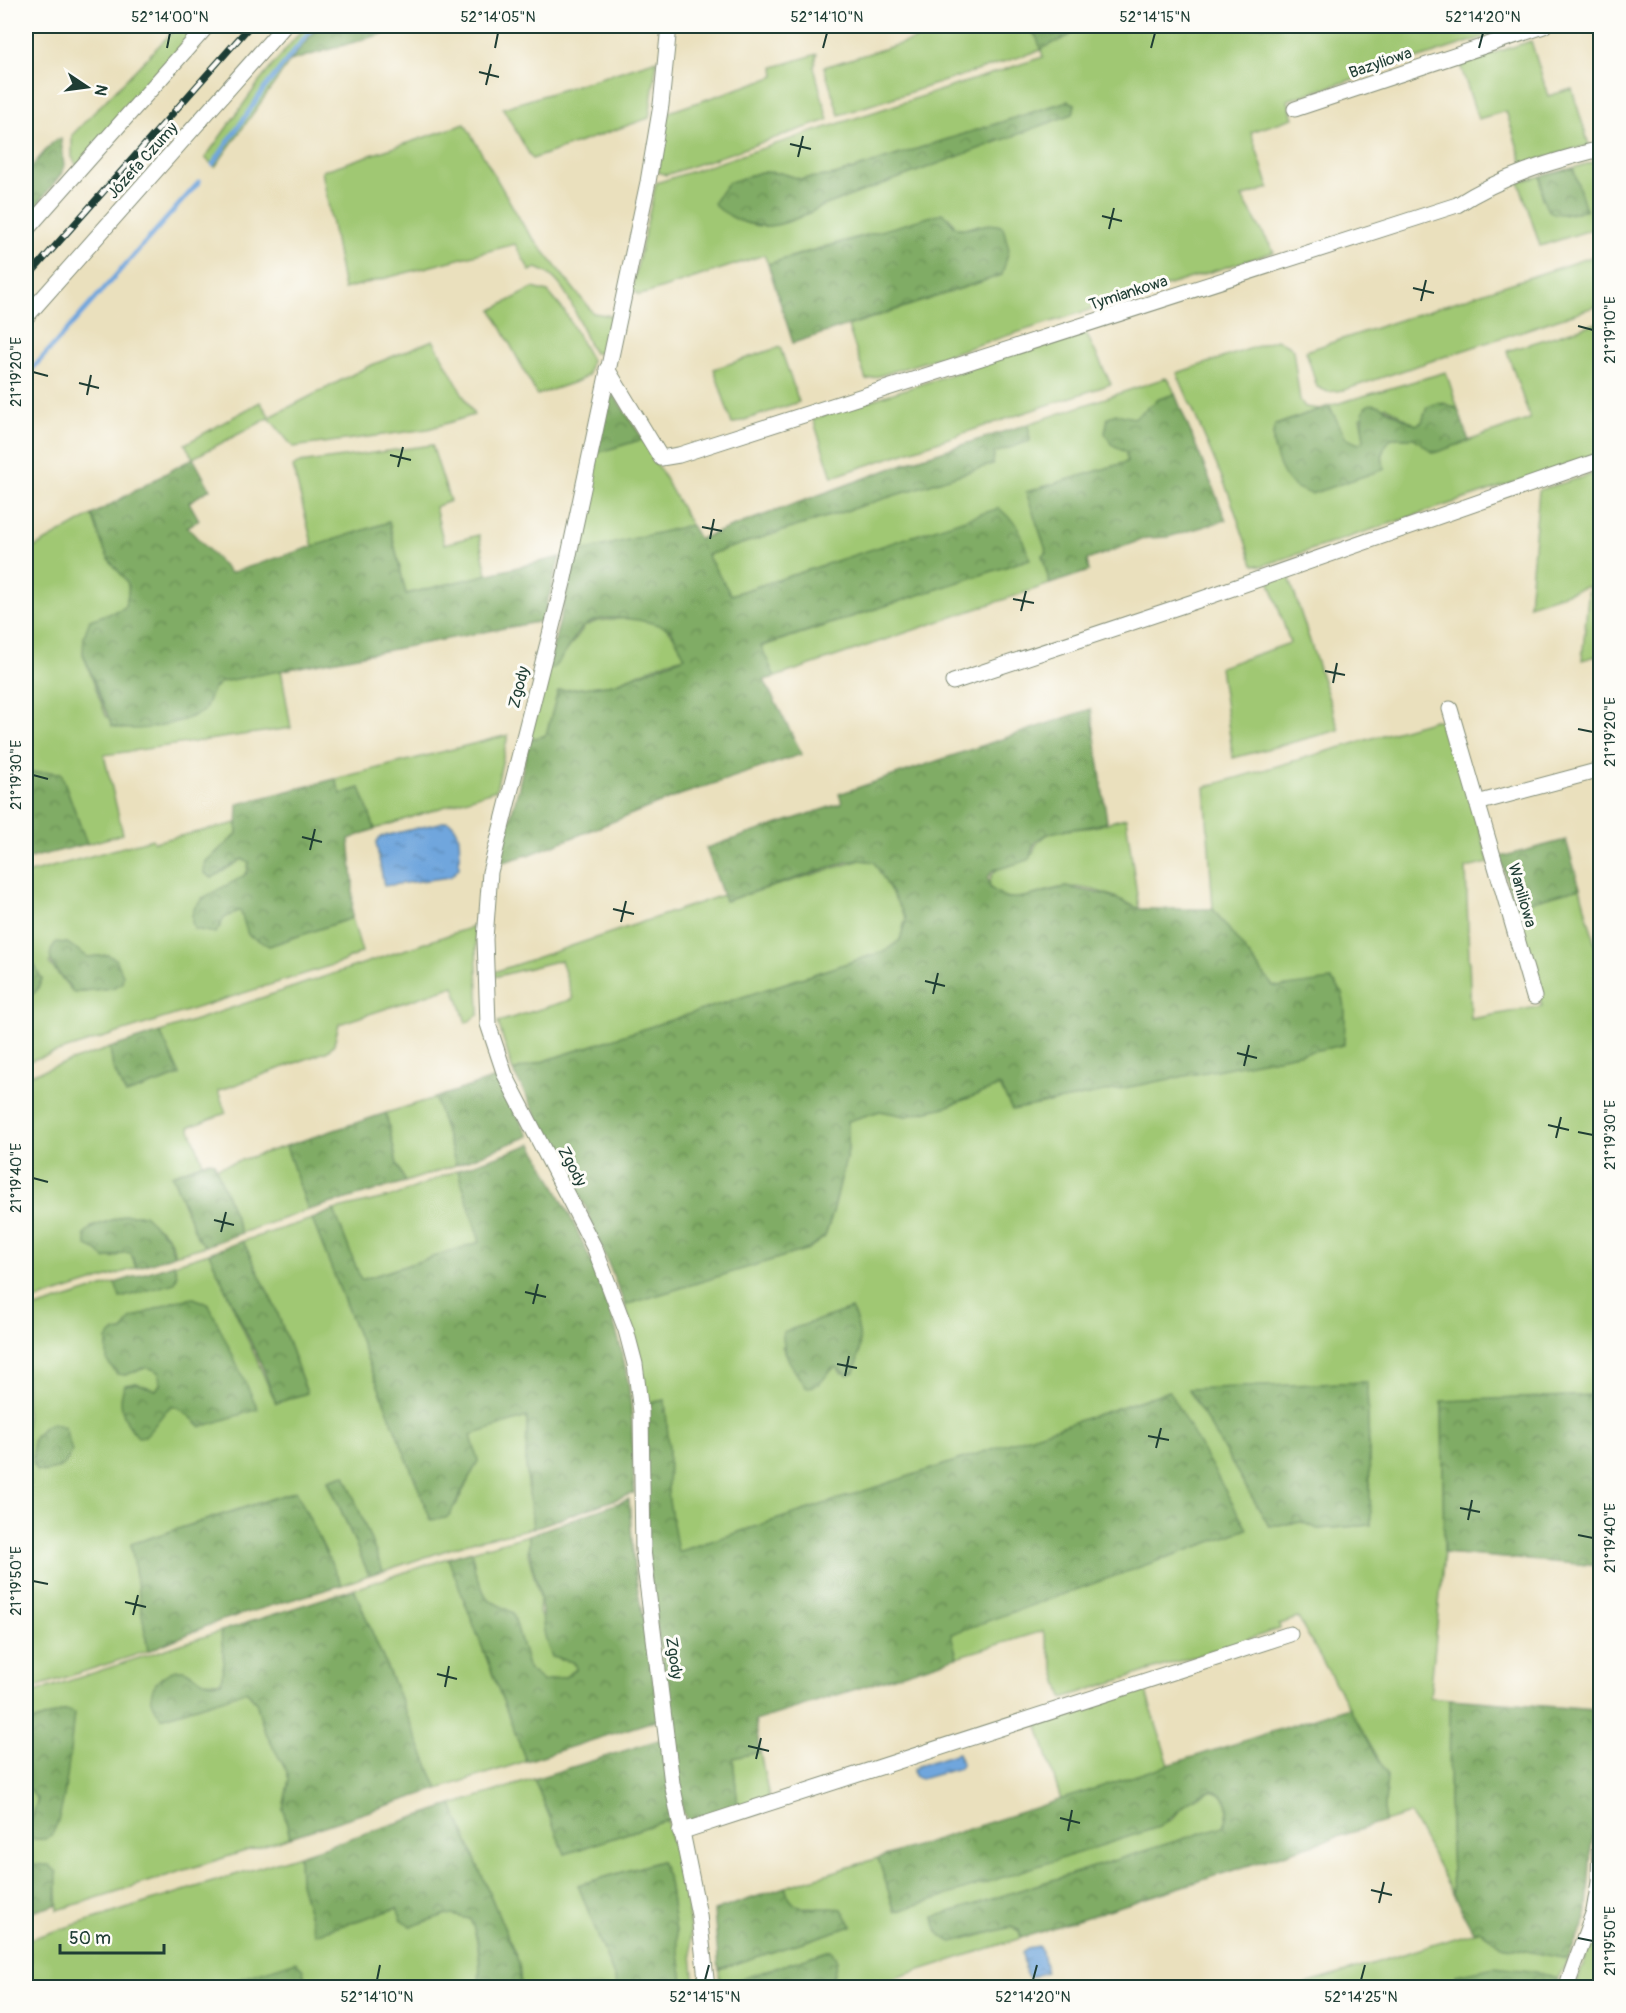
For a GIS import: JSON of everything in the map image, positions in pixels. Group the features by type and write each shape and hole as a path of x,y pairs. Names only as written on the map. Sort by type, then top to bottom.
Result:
{"street":[{"path":"26,230 207,26"},
{"name":"Józefa Czumy","path":"26,318 284,26"},
{"name":"Zgody","path":"669,26 661,105 648,182 563,583 490,872 485,939 485,1008 505,1075 595,1249 626,1330 635,1364 641,1412 642,1550 680,1832 699,1915 707,1988"},
{"name":"Bazyliowa","path":"1295,109 1544,26"},
{"name":"Tymiankowa","path":"607,369 661,458 1457,205 1487,186 1545,163 1600,149"},
{"path":"953,682 1196,602 1600,460"},
{"name":"Waniliowa","path":"1450,709 1534,997"},
{"path":"1477,803 1600,770"},
{"path":"680,1832 1290,1634"},
{"path":"1566,1988 1594,1911 1599,1882 1600,1836"}],"green space":[{"path":"178,26 199,26 77,166 72,157 72,135"},
{"path":"305,26 319,26 290,61 215,167 205,158 260,81"},
{"path":"319,26 409,26 290,61"},
{"path":"959,26 1032,26 1034,35 1069,36 1078,26 1519,26 1288,100 1293,118 1251,132 1269,188 1242,197 1274,252 866,380 848,326 1002,275 979,225 965,229 956,227 949,217 857,237 768,264 764,255 648,293 639,295 632,289 656,183 1043,57 1041,50 839,115 824,67","holes":["1067,101 1075,104 1073,114 777,225 755,225 730,216 728,183 761,172 781,173 800,179 835,175"]},
{"path":"1032,26 1078,26 1069,36 1041,49"},
{"path":"1531,41 1548,96 1572,89 1589,145 1523,164 1506,111 1478,119 1460,64"},
{"path":"817,54 814,67 828,120 666,175 658,172 669,112 775,76 774,67"},
{"path":"657,60 649,118 532,159 503,108"},
{"path":"1068,101 1075,104 1073,114 823,206 781,224 757,226 745,223 716,207 714,202 728,183 761,172 781,173 800,179 835,175"},
{"path":"465,124 525,228 593,313 612,316 607,350 604,353 594,353 590,347 570,300 556,280 536,268 530,271 515,244 344,289 322,171"},
{"path":"61,139 64,166 62,173 26,219 26,173 54,141"},
{"path":"1600,160 1600,227 1540,246 1519,182 1541,176 1542,199 1564,215 1586,211 1573,168"},
{"path":"1573,168 1586,210 1563,214 1550,211 1543,199 1541,176"},
{"path":"942,213 961,229 990,224 1003,227 1009,250 1002,275 793,343 768,264"},
{"path":"1600,254 1600,305 1344,390 1328,392 1317,387 1306,351"},
{"path":"533,288 548,292 565,312 591,360 588,375 578,381 537,395 492,310"},
{"path":"1600,322 1600,454 1262,566 1253,564 1229,494 1177,373 1276,340 1289,345 1293,350 1300,400 1305,407 1320,409 1275,425 1274,446 1288,472 1311,494 1384,469 1383,452 1392,438 1414,438 1434,453 1530,419 1507,351"},
{"path":"1085,331 1111,384 832,477 813,419"},
{"path":"433,340 474,415 428,429 293,447 269,418 193,458 185,444 260,402 270,417 367,367"},
{"path":"780,347 799,402 732,424 714,369"},
{"path":"1446,372 1458,409 1444,403 1427,407 1422,422 1416,425 1386,406 1360,418 1365,440 1358,444 1346,438 1329,406"},
{"path":"1165,378 1169,380 1175,394 1159,399 1133,419 1128,417 1119,449 1126,452 1127,462 1027,492 1047,553 1042,555 1050,584 775,677 760,647 1029,559 1017,525 998,509 730,595 707,555 993,464 994,453 1030,441 1028,424"},
{"path":"1175,394 1226,520 1168,537 1146,538 1087,560 1089,571 1050,584 1042,555 1047,553 1026,492 1127,462 1126,452 1111,444 1105,433 1108,417 1116,414 1134,418 1159,399"},
{"path":"614,395 643,439 597,453 608,399"},
{"path":"1438,403 1458,409 1469,441 1434,453 1414,438 1392,438 1383,452 1385,469 1311,494 1289,481 1274,449 1275,425 1329,406 1346,438 1358,444 1364,440 1362,421 1364,410 1369,405 1385,408 1416,425 1422,422 1427,407"},
{"path":"1028,424 1030,441 994,453 993,464 707,555 731,595 999,508 1017,525 1030,559 761,646 775,677 764,680 802,754 680,795 531,854 497,864 518,791 529,740 546,735 558,691 614,684 685,657 671,630 638,620 613,618 601,619 582,628 557,664 552,669 548,668 577,552 691,525 699,539 917,459"},
{"path":"643,439 691,525 578,552 597,453"},
{"path":"432,445 450,501 435,507 444,544 479,535 487,575 406,594 389,522 313,547 293,467 299,463"},
{"path":"193,458 210,489 189,502 199,520 187,527 230,573 389,522 406,594 560,557 542,621 221,682 213,689 204,711 194,716 171,724 146,728 112,726 83,653 84,636 90,620 124,608 128,584 106,554 92,515"},
{"path":"1600,472 1592,559 1600,557 1600,655 1582,660 1589,586 1529,605 1539,490"},
{"path":"92,515 106,554 126,580 129,590 124,608 90,620 83,654 106,716 123,729 175,722 204,711 213,689 221,682 281,669 291,728 104,755 123,834 87,844 61,773 26,773 26,552"},
{"path":"1292,573 1290,580 1339,730 1233,758 1220,667 1290,643 1269,580"},
{"path":"629,618 658,624 670,631 685,657 669,661 614,684 558,691 546,735 529,740 548,668 566,652 585,626 598,621"},
{"path":"1091,709 1107,821 1090,827 1058,831 1041,837 1034,845 1029,860 992,871 988,878 990,888 1006,898 1021,898 1066,887 1108,895 1139,909 1213,909 1273,986 1331,980 1337,986 1344,1001 1344,1045 1012,1110 1000,1086 945,1107 906,1116 880,1111 848,1121 848,1150 825,1236 808,1249 625,1305 586,1208 513,1071 885,951 900,940 906,918 874,862 861,860 847,862 725,901 706,848 842,803 839,794"},
{"path":"1434,720 1449,721 1489,863 1466,868 1471,1019 1542,1006 1514,906 1580,888 1600,963 1600,1410 1594,1395 1442,1402 1444,1553 1430,1697 1450,1699 1449,1803 1453,1894 1410,1814 1384,1822 1387,1774 1298,1618 1279,1624 1280,1629 1063,1698 1043,1631 957,1657 950,1634 1247,1529 1130,1404 677,1552 668,1495 669,1450 665,1400 644,1404 644,1378 625,1305 808,1249 825,1237 848,1150 848,1121 880,1111 906,1116 945,1107 1000,1086 1012,1110 1343,1045 1280,987 1273,986 1264,977 1213,909 1205,787","holes":["782,1347 854,1372 841,1373 836,1367 806,1387","1367,1382 1371,1525 1318,1529 1302,1522 1269,1526 1189,1390"]},
{"path":"508,735 496,790 375,829 360,788 341,794 335,779"},
{"path":"26,773 61,773 87,844 26,859"},
{"path":"335,779 341,794 360,788 375,829 349,839 353,881 352,918 269,946 248,935 240,910 224,918 216,933 194,929 192,918 194,909 200,901 247,873 249,863 242,859 212,878 204,873 205,863 237,834 238,804"},
{"path":"1126,818 1139,909 1122,900 1085,888 1066,887 1017,898 999,894 990,888 992,874 997,869 1033,853 1036,844 1049,834 1093,827"},
{"path":"237,823 237,834 205,862 212,878 242,859 249,863 247,873 227,887 202,898 220,927 224,918 240,910 269,946 352,918 362,952 342,962 26,1062 26,1000 37,990 42,979 34,965 26,964 26,874 152,839 154,842","holes":["67,943 88,957 108,955 112,988 73,992 49,963"]},
{"path":"1566,840 1580,888 1514,906 1500,857"},
{"path":"861,860 874,862 906,918 900,940 885,951 513,1071 498,1022 573,999 561,960 494,977 494,972 723,895 725,901"},
{"path":"475,926 479,1011 478,1015 466,1023 454,986 339,1024 334,1044 328,1051 218,1091 226,1113 189,1127 203,1163 172,1175 198,1238 206,1246 174,1255 170,1240 158,1228 142,1219 120,1217 91,1227 88,1246 113,1258 125,1252 131,1253 136,1268 26,1303 26,1076 110,1048 113,1068 126,1094 180,1075 160,1032"},
{"path":"56,942 67,943 88,957 108,955 116,959 123,975 122,983 112,988 73,992 52,962 51,949"},
{"path":"26,964 34,965 42,979 37,990 26,1000"},
{"path":"160,1032 180,1075 126,1094 113,1068 110,1048"},
{"path":"496,1078 529,1136 456,1165 435,1098"},
{"path":"435,1098 456,1165 405,1182 397,1164 386,1113"},
{"path":"386,1113 397,1164 405,1182 308,1210 286,1146"},
{"path":"532,1144 577,1230 613,1320 622,1351 630,1396 634,1493 533,1528 526,1465 527,1417 471,1435 478,1461 450,1514 446,1518 431,1520 312,1219 334,1210 361,1280 480,1242 458,1170"},
{"path":"286,1146 308,1210 241,1233 216,1168"},
{"path":"209,1161 214,1162 241,1233 206,1246 198,1239 172,1175"},
{"path":"458,1170 480,1242 361,1280 334,1210 397,1195"},
{"path":"125,1215 144,1215 168,1238 174,1255 136,1268 131,1253 125,1252 105,1259 98,1251 87,1246 84,1234 88,1230"},
{"path":"312,1219 431,1520 456,1505 478,1461 470,1435 528,1416 526,1465 533,1528 474,1541 383,1571 345,1475 328,1481 369,1575 342,1585 296,1491 131,1544 148,1651 26,1690 26,1311 115,1283 121,1298 177,1278 174,1264 209,1253 276,1403 307,1393 276,1309 243,1241","holes":["175,1301 181,1407 170,1407 158,1420 136,1383 156,1390 160,1384 159,1372 148,1367 125,1375 114,1332 123,1331 142,1316","45,1426 65,1464 46,1472 37,1471 35,1436"]},
{"path":"243,1241 276,1309 307,1393 276,1403 262,1366 209,1253"},
{"path":"174,1264 177,1274 175,1283 120,1298 115,1283"},
{"path":"194,1298 209,1305 258,1409 201,1427 181,1409 170,1408 145,1436 138,1437 125,1419 121,1406 122,1392 125,1385 136,1383 156,1390 160,1384 159,1372 148,1367 125,1375 117,1374 107,1361 107,1339 114,1332 123,1331 130,1319 175,1301"},
{"path":"851,1309 855,1316 860,1340 854,1372 847,1375 836,1367 817,1385 806,1387 786,1355 783,1332"},
{"path":"1367,1382 1371,1525 1318,1529 1302,1522 1269,1526 1188,1389"},
{"path":"1169,1391 1247,1529 951,1634 957,1657 755,1721 760,1752 733,1758 738,1807 689,1823 683,1812 648,1562 644,1404 665,1400 669,1450 668,1495 678,1552"},
{"path":"1594,1395 1600,1410 1600,1566 1444,1553 1442,1401"},
{"path":"53,1423 65,1427 72,1451 59,1468 37,1471 33,1463 33,1440 45,1426"},
{"path":"345,1475 383,1571 369,1575 328,1480"},
{"path":"296,1491 342,1585 219,1621 148,1651 131,1544"},
{"path":"629,1499 634,1567 660,1719 526,1761 448,1558 472,1551 475,1572 487,1599 513,1613 529,1670 543,1681 565,1677 576,1670 576,1665 573,1662 552,1657 546,1642 540,1596 531,1560 529,1535"},
{"path":"529,1535 528,1554 540,1598 539,1612 560,1660 573,1662 576,1669 565,1677 543,1681 529,1670 513,1613 487,1599 475,1572 472,1551"},
{"path":"448,1558 526,1761 438,1789 354,1589"},
{"path":"354,1589 438,1789 290,1837 283,1809 289,1780 287,1772 265,1732 256,1702 247,1691 161,1718 152,1702 151,1695 160,1679 176,1670 186,1671 206,1682 221,1682 224,1663 221,1631"},
{"path":"221,1631 224,1663 221,1682 200,1681 185,1671 161,1718 246,1691 256,1702 265,1732 287,1772 289,1780 283,1809 290,1837 58,1910 56,1872 35,1864 26,1864 26,1786 34,1794 37,1802 28,1821 52,1835 60,1811 74,1713 66,1710 26,1724 26,1695"},
{"path":"1145,1689 1169,1765 1061,1800 1037,1723"},
{"path":"1450,1699 1595,1710 1594,1727 1600,1728 1586,1919 1568,1959 1501,1946 1481,1930 1473,1931 1453,1894 1449,1803"},
{"path":"1349,1707 1387,1774 1384,1822 1021,1938 1019,1930 1011,1927 952,1942 944,1938 937,1929 934,1917 1224,1826 1228,1814 1227,1802 1215,1791 1207,1792 1189,1801 1159,1827 895,1912 878,1858"},
{"path":"66,1710 74,1713 67,1778 60,1814 56,1827 48,1838 33,1839 27,1831 38,1800 26,1786 26,1724"},
{"path":"662,1739 673,1820 667,1820 565,1854 534,1779"},
{"path":"760,1752 769,1797 738,1807 733,1758"},
{"path":"534,1779 565,1854 667,1820 688,1910 695,1987 643,1987 683,1982 669,1882 661,1861 578,1885 618,1987 521,1987 519,1963 452,1805"},
{"path":"1210,1791 1222,1795 1227,1804 1224,1826 934,1918 964,1940 1011,1927 1019,1931 1021,1938 867,1987 830,1987 837,1961 831,1950 720,1986 719,1969 852,1926 821,1909 796,1906 788,1897 785,1887 878,1858 895,1912 1171,1820 1189,1801"},
{"path":"452,1805 519,1963 521,1987 470,1987 479,1984 480,1967 478,1943 470,1919 447,1914 410,1927 402,1920 397,1908 315,1934 300,1883 299,1855"},
{"path":"299,1855 300,1883 315,1934 397,1908 410,1927 447,1914 470,1919 479,1951 479,1984 470,1988 306,1987 303,1970 295,1962 215,1987 26,1988 26,1963 31,1961 26,1940"},
{"path":"661,1861 669,1882 683,1982 643,1987 618,1987 578,1885"},
{"path":"26,1864 49,1865 57,1872 56,1905 32,1912 26,1892"},
{"path":"785,1887 794,1904 807,1908 842,1909 852,1926 719,1969 714,1911"},
{"path":"1600,1914 1600,1987 1576,1988 1595,1932"},
{"path":"1481,1930 1501,1946 1568,1959 1558,1978 1531,1971 1456,1975 1461,1987 1294,1988"},
{"path":"831,1950 837,1961 830,1987 716,1987"},
{"path":"296,1961 303,1970 306,1987 215,1987"},
{"path":"1494,1967 1531,1971 1558,1978 1557,1987 1461,1987 1456,1975"}],"water":[{"path":"447,821 456,829 458,835 459,868 450,877 384,886 376,843 380,837"},
{"path":"958,1753 962,1763 959,1768 921,1779 914,1776 913,1770 918,1766"},
{"path":"1038,1946 1042,1951 1046,1972 1029,1978 1026,1974 1022,1953 1027,1948"}],"waterway":[{"path":"213,164 264,89 314,26"},
{"path":"26,376 199,182"}],"railway":[{"path":"26,279 250,26"}]}
